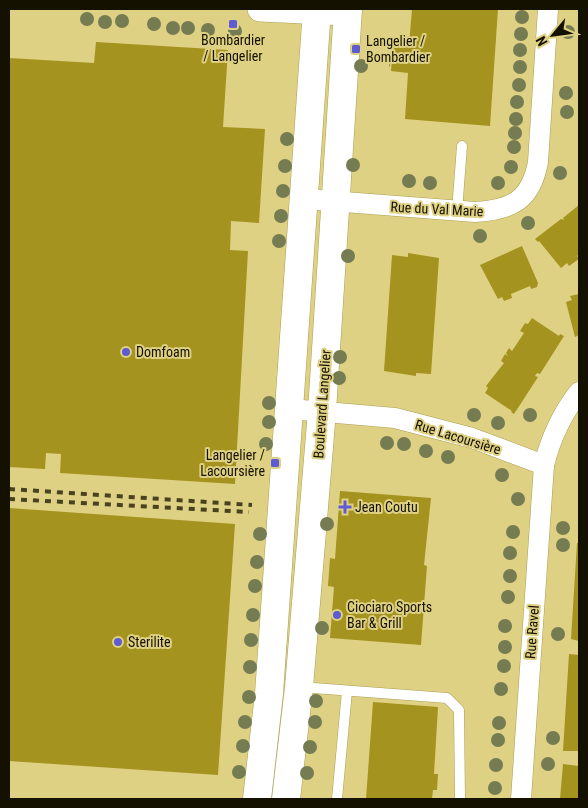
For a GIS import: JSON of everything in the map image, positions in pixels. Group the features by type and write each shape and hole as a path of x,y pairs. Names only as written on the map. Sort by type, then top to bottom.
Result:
{"main road":[{"path":"257,799 269,694 317,10"},
{"name":"Boulevard Langelier","path":"286,799 299,687 322,411 348,11"}],"street":[{"path":"260,9 348,11"},
{"name":"Rue du Val Marie","path":"305,199 457,211 493,211 503,209 517,201 529,191 535,177 548,9"},
{"path":"544,464 551,436 579,392"},
{"name":"Rue Lacoursière","path":"290,409 395,418 472,438 544,464"},
{"name":"Rue Ravel","path":"521,799 544,464"}],"lane":[{"path":"457,211 462,146"},
{"path":"299,687 446,698 459,710 460,799"},
{"path":"337,799 346,691"}],"building":[{"path":"412,9 498,9 490,126 405,119 408,73 391,71 393,44 409,45"},
{"name":"Domfoam","path":"96,42 228,50 223,127 265,129 259,223 231,221 230,250 248,251 235,484 60,473 61,454 46,453 45,469 9,467 9,58 94,63"},
{"path":"579,205 579,254 577,256 579,259 569,266 567,263 561,268 539,241 535,239 561,219 564,220 563,218"},
{"path":"522,246 538,283 537,287 531,289 530,286 511,294 512,298 504,301 502,297 498,299 480,265"},
{"path":"408,253 439,258 431,374 416,373 416,376 384,371 392,255 408,257"},
{"path":"579,294 579,335 575,337 566,302 572,300 570,296"},
{"path":"532,318 559,336 560,334 564,336 540,374 537,373 535,376 538,377 514,414 485,393 488,388 486,386 504,363 501,361 505,354 508,356 506,353 509,348 512,351 524,333 520,331 525,323 528,324"},
{"path":"340,491 431,498 424,565 427,566 421,645 330,638 334,587 328,586 330,558 335,559"},
{"name":"Sterilite","path":"9,508 235,524 218,775 9,761"},
{"path":"577,543 579,543 579,641 571,639"},
{"path":"569,654 579,655 579,751 563,751"},
{"path":"373,702 438,707 434,774 438,774 437,790 433,790 432,799 366,799"},
{"path":"563,764 579,766 579,799 560,799"}],"railway":[{"path":"9,489 252,505"},
{"path":"9,499 249,512"}],"place":[{"name":"Bombardier / Langelier","path":"233,24"},
{"name":"Langelier / Bombardier","path":"356,49"},
{"name":"Domfoam","path":"126,352"},
{"name":"Langelier / Lacoursière","path":"275,463"},
{"name":"Jean Coutu","path":"345,507"},
{"name":"Ciociaro Sports Bar & Grill","path":"337,615"},
{"name":"Sterilite","path":"118,642"}]}
